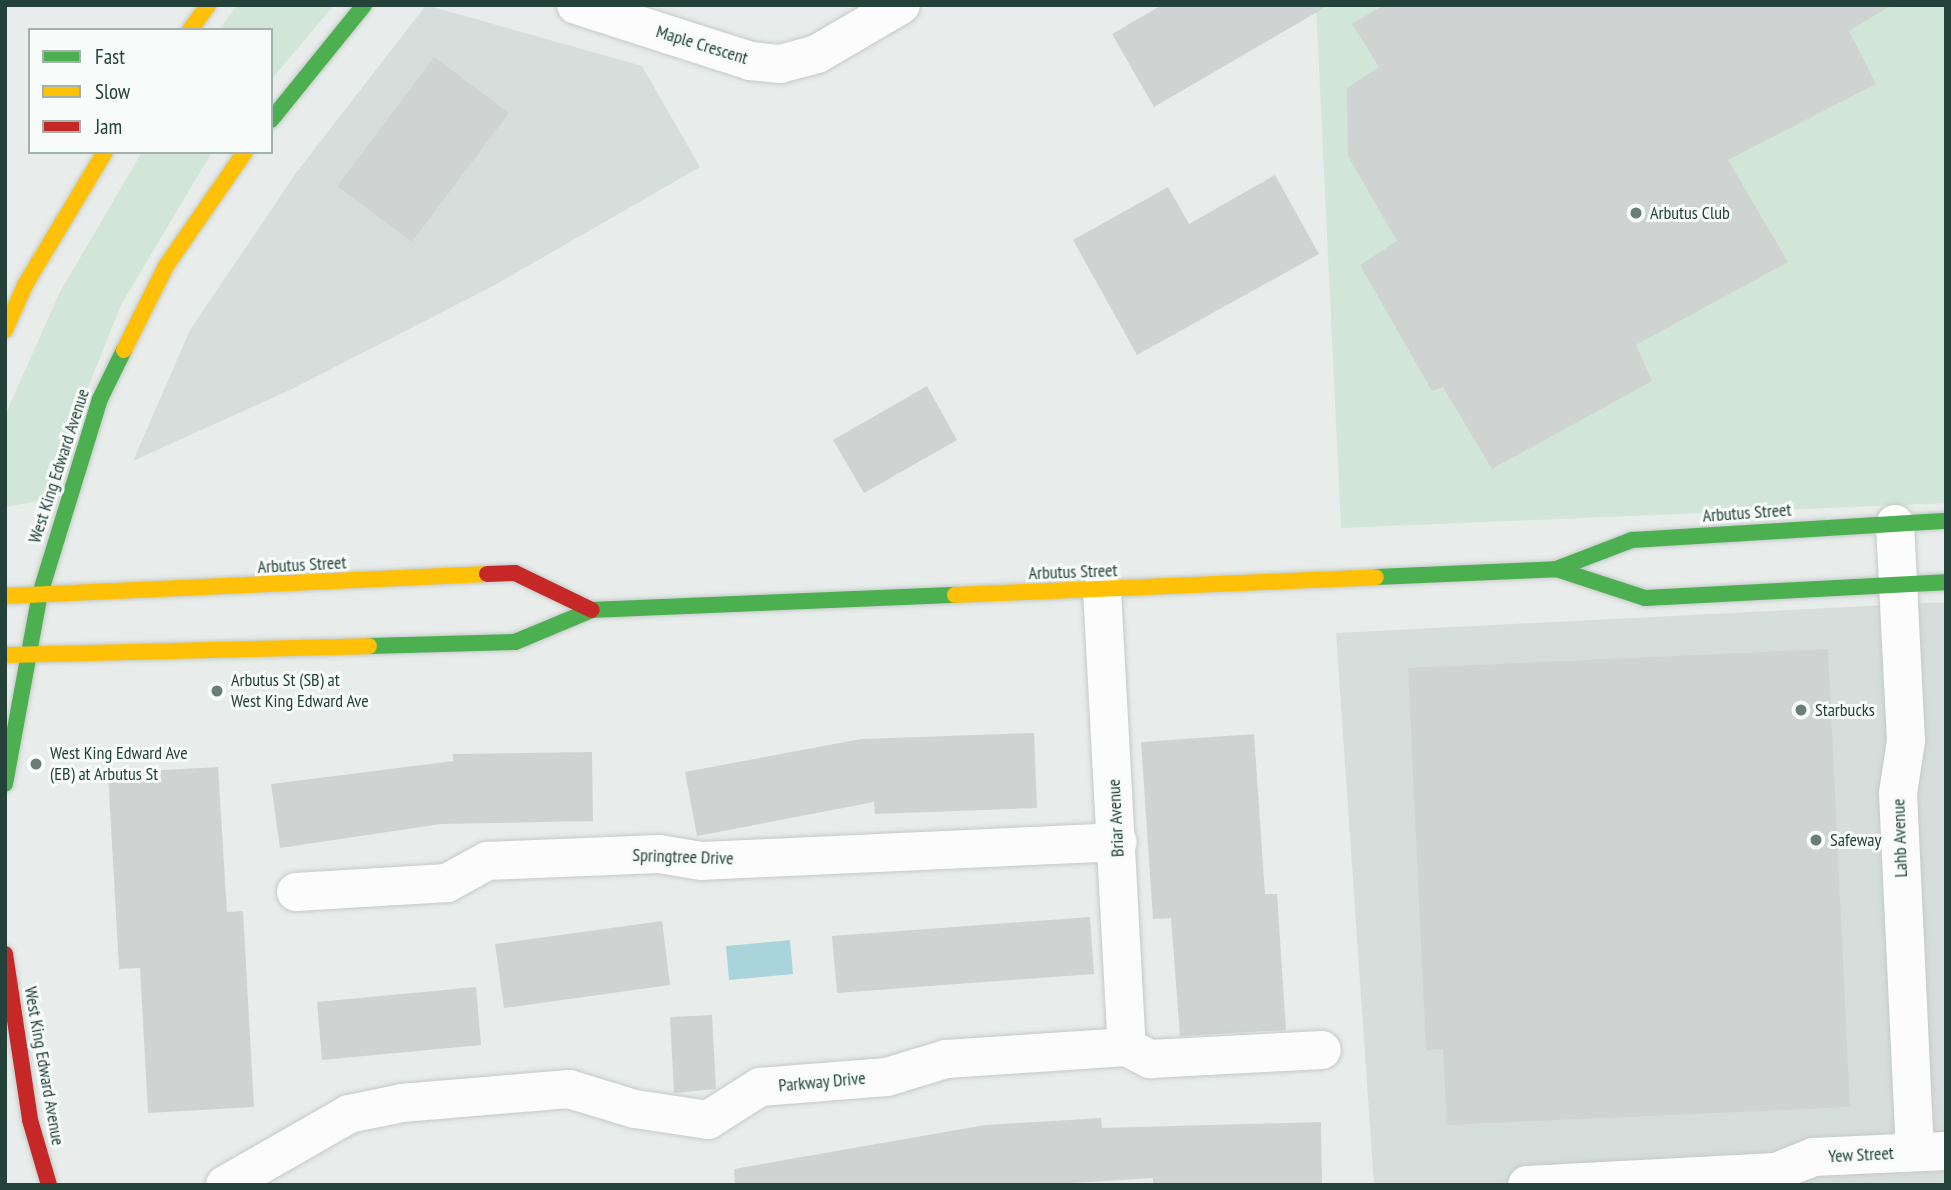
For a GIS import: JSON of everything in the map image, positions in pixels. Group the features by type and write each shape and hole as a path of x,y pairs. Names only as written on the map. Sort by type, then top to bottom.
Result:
{"main road":[{"path":"191,28 208,5"},
{"path":"273,118 364,5"},
{"path":"5,330 25,285 105,154"},
{"name":"West King Edward Avenue","path":"5,784 25,655 40,594 100,399 166,267 244,154"},
{"name":"Arbutus Street","path":"5,655 515,642 592,610 1556,569 1632,540 1946,521"},
{"name":"Arbutus Street","path":"1556,569 1645,598 1946,582"},
{"name":"Arbutus Street","path":"5,596 515,573 592,610"},
{"name":"West King Edward Avenue","path":"5,954 30,1120 49,1185"}],"street":[{"name":"Maple Crescent","path":"576,5 750,61 780,64 817,54 901,5"},
{"name":"Lahb Avenue","path":"1895,524 1906,741 1898,793 1930,1151"},
{"name":"Briar Avenue","path":"1102,590 1118,842 1127,1047"},
{"name":"Springtree Drive","path":"296,892 447,883 487,861 659,854 701,861 1118,842"},
{"name":"Parkway Drive","path":"225,1185 349,1114 402,1103 569,1088 635,1109 708,1120 760,1087 887,1077 946,1059 1127,1047 1150,1059 1322,1050"},
{"name":"Yew Street","path":"1527,1185 1776,1172 1813,1157 1930,1151"}],"shaded area":[{"path":"426,5 642,66 700,167 495,285 294,388 133,461 190,330 296,173"},
{"path":"1946,602 1946,1185 1374,1185 1336,633"}],"green space":[{"path":"237,5 334,5 273,78 273,28 220,28"},
{"name":"Arbutus Club","path":"1316,5 1946,5 1946,503 1341,528"},
{"path":"141,154 211,154 121,305 43,500 5,507 5,415 60,292"}],"water":[{"path":"790,940 793,974 729,980 726,946"}],"building":[{"path":"1162,5 1329,5 1154,107 1112,34"},
{"path":"1384,5 1892,5 1849,31 1876,84 1728,160 1788,262 1636,345 1652,381 1492,469 1443,387 1432,391 1360,265 1397,241 1348,156 1347,88 1379,67 1352,24"},
{"path":"434,57 509,113 412,242 337,186"},
{"path":"1275,175 1319,254 1137,355 1073,240 1168,187 1189,224"},
{"path":"927,386 957,440 864,493 833,440"},
{"path":"1828,649 1850,1107 1447,1125 1443,1049 1426,1050 1408,668"},
{"path":"1034,733 1037,808 875,814 874,802 697,836 685,772 861,739"},
{"path":"1254,734 1265,894 1277,894 1286,1030 1180,1036 1171,918 1153,919 1141,742"},
{"path":"592,752 593,821 441,824 280,848 271,784 453,761 453,754"},
{"path":"218,767 227,912 243,911 254,1107 148,1113 140,968 119,969 108,773"},
{"path":"1090,917 1094,974 837,993 832,936"},
{"path":"662,921 670,985 504,1008 495,944"},
{"path":"476,987 481,1045 322,1060 317,1002"},
{"path":"712,1015 716,1089 674,1093 670,1017"},
{"path":"1101,1118 1102,1128 1321,1122 1322,1185 1153,1185 1153,1178 1041,1185 735,1185 734,1169 985,1125"}],"traffic: fast":[{"path":"273,118 364,5"},
{"path":"5,784 40,594 100,399 124,350"},
{"path":"1376,577 1556,569 1632,540 1946,521"},
{"path":"1556,569 1645,598 1946,582"},
{"path":"369,646 515,642 592,610 955,595"}],"traffic: slow":[{"path":"191,28 208,5"},
{"path":"5,330 25,285 104,154"},
{"path":"124,350 166,266 244,154"},
{"path":"5,596 487,574"},
{"path":"955,595 1376,577"},
{"path":"5,655 369,646"}],"traffic: jam":[{"path":"487,574 515,573 592,610"},
{"path":"5,954 30,1120 49,1185"}],"place":[{"name":"Arbutus Club","path":"1636,213"},
{"name":"Arbutus St (SB) at West King Edward Ave","path":"217,691"},
{"name":"Starbucks","path":"1801,710"},
{"name":"West King Edward Ave (EB) at Arbutus St","path":"36,764"},
{"name":"Safeway","path":"1816,840"}]}
